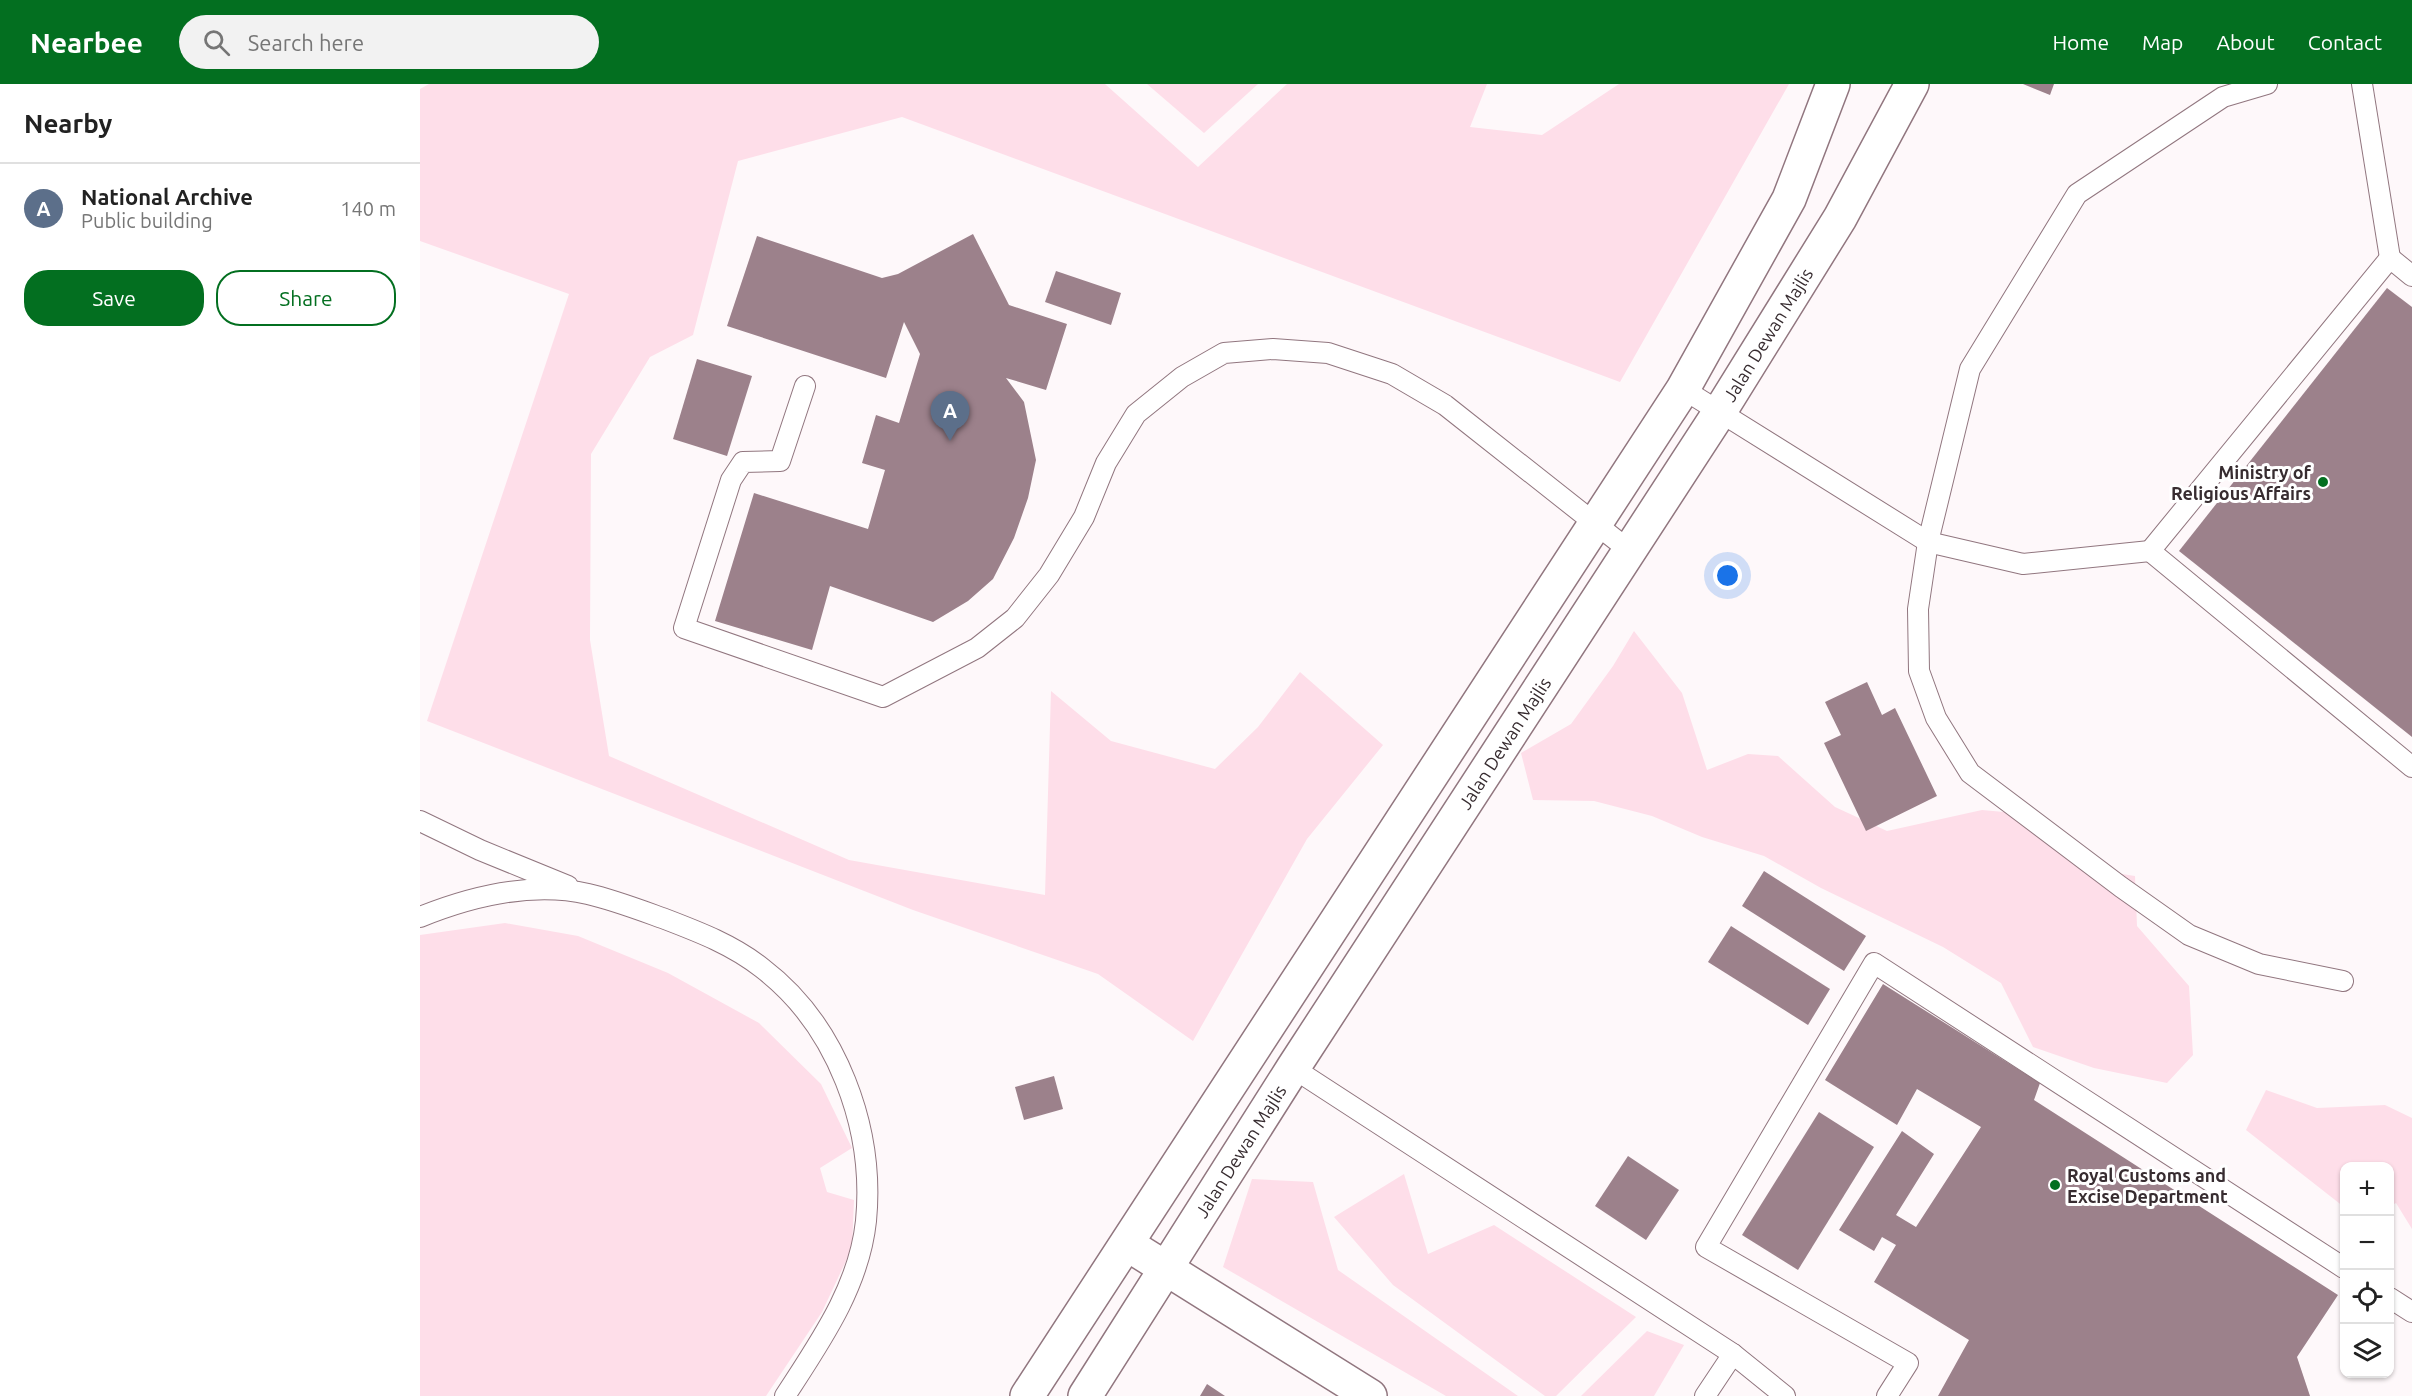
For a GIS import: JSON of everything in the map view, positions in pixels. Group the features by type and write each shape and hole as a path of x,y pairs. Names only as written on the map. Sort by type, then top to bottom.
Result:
{"street":[{"path":"1027,1396 1683,389 1789,199 1833,84"},
{"name":"Jalan Dewan Majlis","path":"1085,1396 1293,1068 1719,413 1839,218 1912,84"},
{"path":"1127,1244 1370,1396"}],"lane":[{"path":"2266,84 2223,97 2077,194 1970,369 1928,542 1918,609 1919,671 1936,718 1970,773 2121,887 2189,934 2259,964 2343,981"},
{"path":"2362,84 2390,258 2412,276"},
{"path":"1683,389 1928,542 2023,564 2150,551 2390,258"},
{"path":"805,386 780,461 743,462 731,480 684,628 883,697 977,648 1015,618 1049,575 1084,517 1106,463 1136,414 1182,377 1224,353 1273,349 1328,353 1392,374 1445,405 1630,551"},
{"path":"2150,551 2412,767"},
{"path":"420,821 480,850 587,894 641,910 713,937 762,968 800,1003 824,1038 846,1081 860,1126 866,1171 866,1222 852,1277 828,1329 785,1396"},
{"path":"420,917 454,903 507,891 549,890 587,894"},
{"path":"1887,1396 1908,1363 1706,1247 1874,963 2340,1265"},
{"path":"1293,1068 1733,1354 1785,1396"},
{"path":"2394,1301 2412,1312"},
{"path":"1705,1396 1733,1354"}],"shaded area":[{"path":"429,84 1105,84 1198,167 1287,84 1487,84 1470,127 1542,135 1619,84 1789,84 1620,382 902,117 738,161 693,335 650,357 591,454 590,640 609,756 849,860 1045,895 1051,691 1111,741 1215,769 1258,727 1300,672 1383,745 1307,839 1193,1041 1098,974 913,910 427,721 569,294 420,241 420,89"},
{"path":"1147,84 1258,84 1204,133"},
{"path":"1634,631 1682,693 1707,770 1748,754 1778,756 1835,807 1887,831 1982,810 2004,812 2103,871 2135,876 2137,926 2189,986 2193,1055 2167,1083 2094,1068 2033,1047 2001,983 1943,947 1821,888 1764,856 1702,837 1652,816 1594,801 1533,800 1521,753 1571,724 1613,666"},
{"path":"505,923 578,936 668,973 759,1023 821,1084 852,1148 820,1168 827,1192 854,1200 852,1248 822,1312 766,1396 420,1396 420,935"},
{"path":"2266,1090 2317,1108 2385,1105 2412,1118 2412,1229 2396,1203 2394,1204 2394,1162 2340,1162 2340,1204 2246,1130"},
{"path":"1404,1174 1428,1254 1494,1225 1636,1317 1556,1396 1545,1396 1393,1285 1334,1217"},
{"path":"1252,1179 1313,1182 1338,1270 1518,1396 1446,1396 1223,1267"},
{"path":"1647,1331 1684,1345 1654,1396 1581,1396"}],"building":[{"path":"2023,84 2054,84 2050,95"},
{"path":"973,234 1009,305 1067,324 1046,390 1006,378 1024,402 1036,460 1028,498 1014,538 993,579 968,601 933,622 830,586 812,650 715,621 754,493 868,529 885,470 862,463 876,415 899,423 920,354 904,322 886,378 727,326 757,236 882,278 898,274"},
{"path":"1056,271 1121,293 1111,325 1045,302"},
{"name":"Ministry of Religious Affairs","path":"2387,288 2412,307 2412,737 2179,551"},
{"path":"697,359 752,376 727,456 673,439"},
{"path":"1867,682 1882,715 1895,708 1937,796 1866,831 1824,743 1841,735 1825,702"},
{"path":"1764,871 1866,936 1844,971 1742,906"},
{"path":"1731,926 1830,989 1808,1025 1708,962"},
{"name":"Royal Customs and Excise Department","path":"1883,984 2040,1083 2034,1100 2338,1295 2297,1357 2310,1396 1938,1396 1969,1340 1874,1282 1896,1245 1882,1237 1874,1251 1839,1230 1902,1131 1934,1154 1896,1215 1916,1227 1981,1127 1917,1089 1897,1125 1825,1080"},
{"path":"1054,1076 1063,1109 1024,1120 1015,1087"},
{"path":"1819,1112 1874,1147 1798,1270 1742,1235"},
{"path":"1628,1156 1679,1190 1646,1240 1595,1206"},
{"path":"1207,1384 1225,1396 1200,1396"}],"place":[{"name":"National Archive","path":"950,441"},
{"name":"Ministry of Religious Affairs","path":"2323,482"},
{"name":"Royal Customs and Excise Department","path":"2055,1185"}]}
